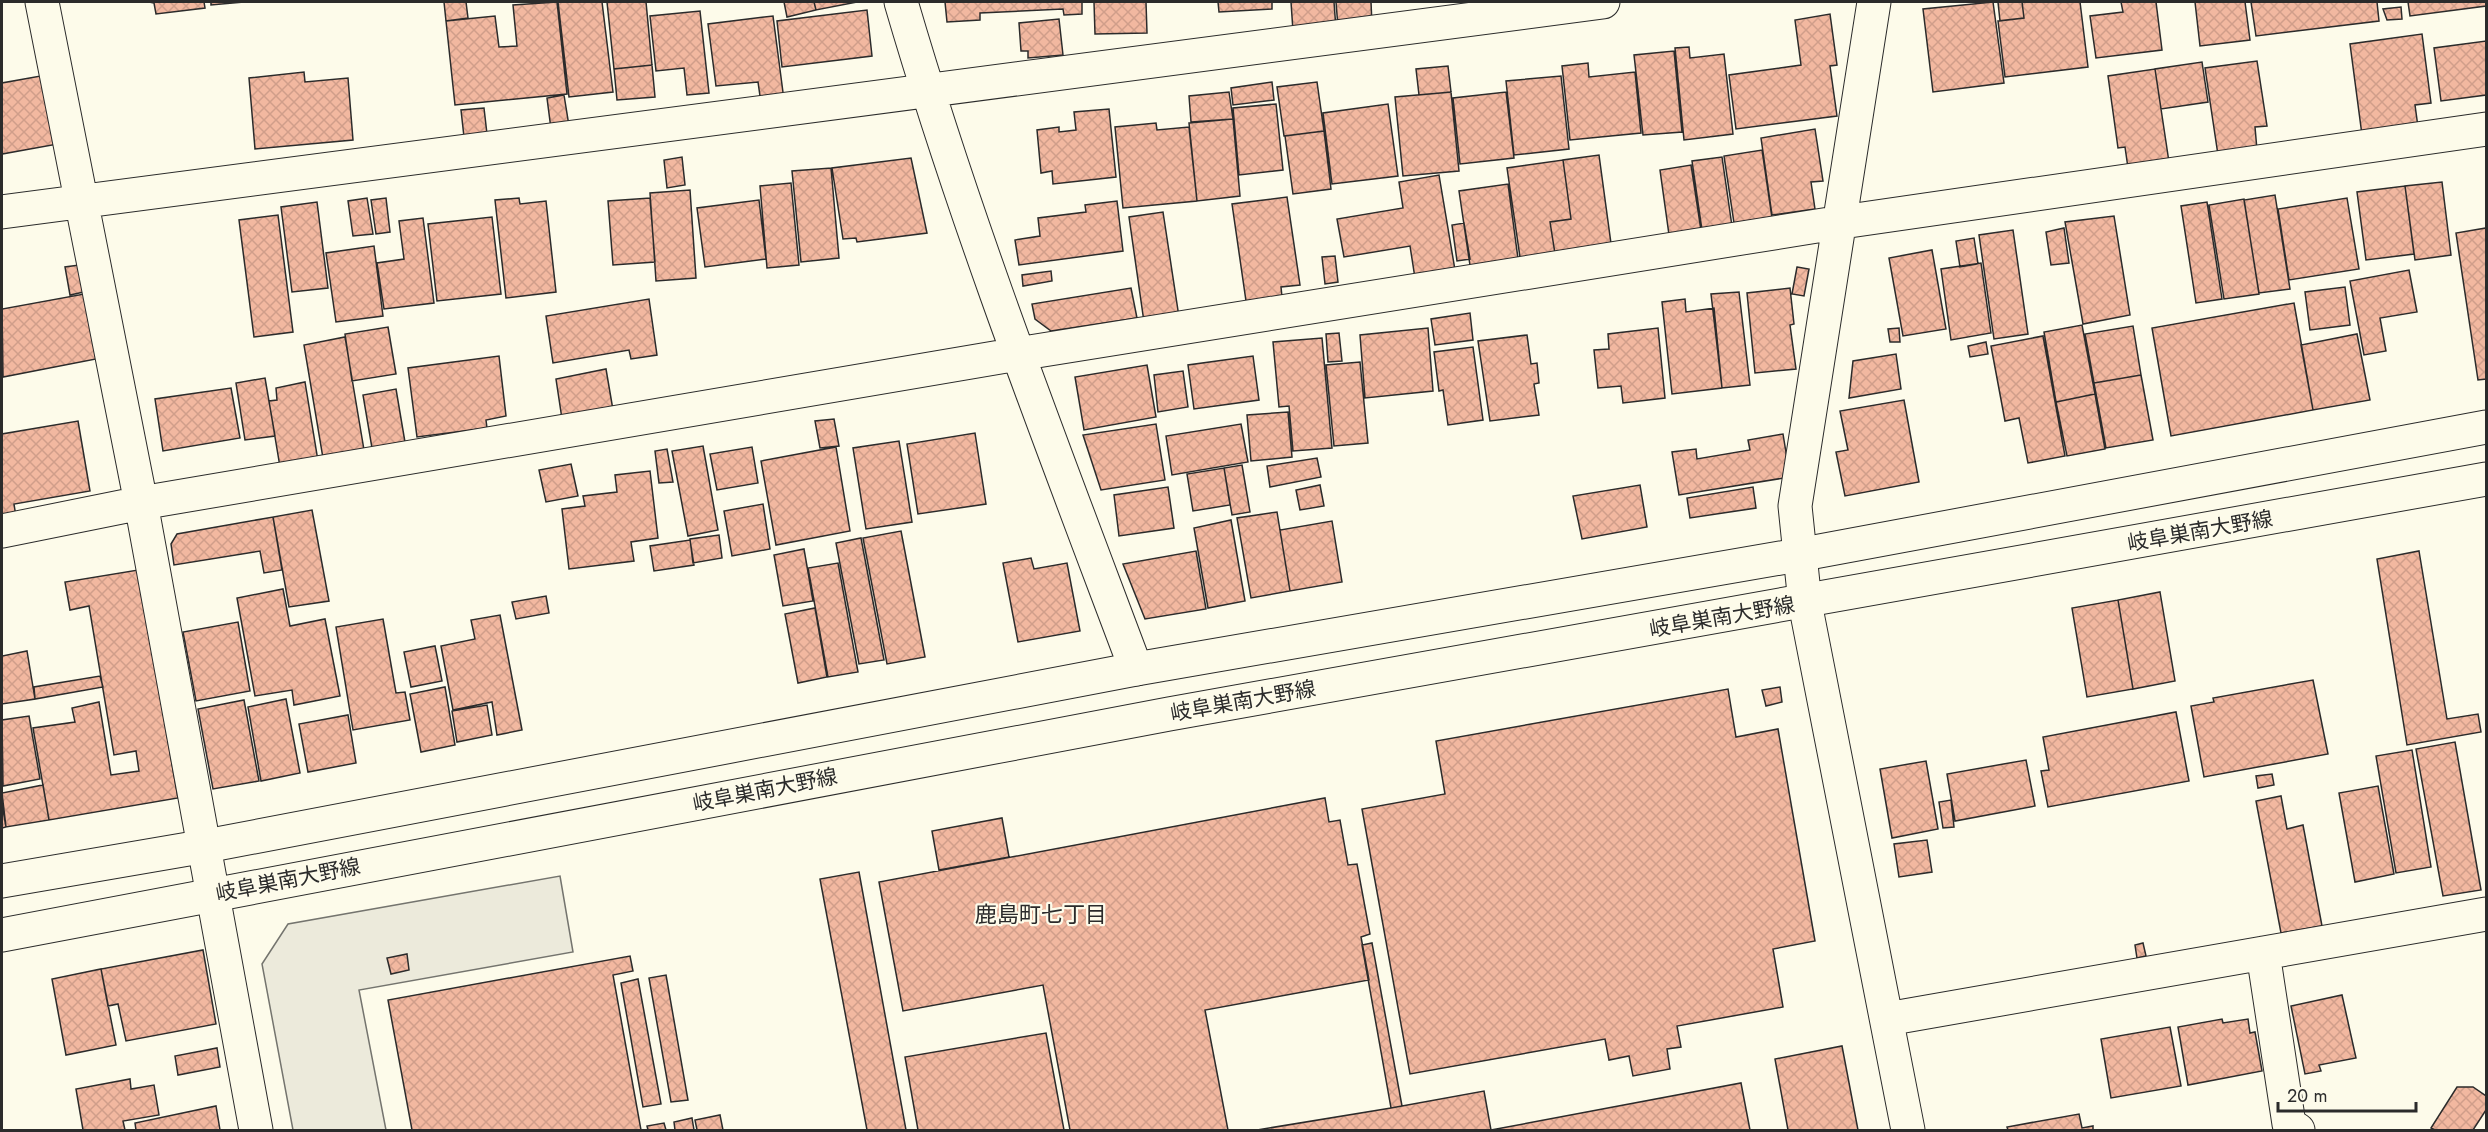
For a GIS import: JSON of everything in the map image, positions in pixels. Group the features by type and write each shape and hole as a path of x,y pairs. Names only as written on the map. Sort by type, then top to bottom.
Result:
{"street":[{"path":"42,2 141,503 206,846 256,1131"},
{"path":"901,2 927,91 1018,354 1136,669"},
{"path":"2,212 1603,2"},
{"path":"1874,2 1842,222 1795,506 1798,555 1805,603 1908,1131"},
{"path":"2,531 141,503 1018,354 1842,222 2487,129"},
{"path":"2,881 206,846 1136,669 1798,555 2487,427"},
{"name":"岐阜巣南大野線","path":"2,935 1169,714 1805,603 2487,478"},
{"path":"1887,1019 2487,914"},
{"path":"2264,953 2289,1124 2298,1131"}],"shaded area":[{"path":"560,876 573,952 359,990 386,1130 293,1130 262,964 288,924"}],"building":[{"path":"149,2 204,2 205,8 156,14 154,3"},
{"path":"211,2 244,2 211,5"},
{"path":"444,2 466,2 468,18 446,21"},
{"path":"557,2 567,94 455,105 446,21 495,16 499,47 517,46 513,5"},
{"path":"558,2 602,2 613,92 569,97"},
{"path":"607,2 646,2 652,65 614,69"},
{"path":"784,2 814,2 816,10 787,17"},
{"path":"814,2 857,2 816,10"},
{"path":"945,2 1082,2 1082,14 1064,15 1063,9 980,13 980,20 947,22"},
{"path":"1094,2 1146,2 1147,33 1095,34"},
{"path":"1218,2 1272,2 1272,9 1219,12"},
{"path":"1291,2 1334,2 1336,29 1293,31"},
{"path":"1336,2 1371,2 1372,25 1338,27"},
{"path":"1993,2 2004,83 1933,92 1923,9"},
{"path":"1998,2 2022,2 2024,18 2000,21"},
{"path":"2022,2 2080,2 2088,67 2005,77 1998,21 2024,18"},
{"path":"2121,2 2156,2 2162,50 2096,58 2090,16 2123,12"},
{"path":"2195,2 2245,2 2250,40 2200,46"},
{"path":"2251,2 2377,2 2379,21 2256,36"},
{"path":"2408,2 2486,2 2486,6 2410,16"},
{"path":"2401,7 2402,19 2387,20 2383,9"},
{"path":"867,10 872,56 782,67 777,21"},
{"path":"700,11 709,93 687,95 684,68 656,71 650,16"},
{"path":"1830,14 1837,65 1830,66 1837,116 1736,129 1729,75 1801,65 1795,20"},
{"path":"773,16 784,100 761,103 758,82 716,86 708,24"},
{"path":"1059,19 1063,55 1028,58 1028,51 1021,51 1019,23"},
{"path":"2422,34 2431,103 2415,105 2418,127 2362,135 2350,44"},
{"path":"2486,41 2486,95 2441,101 2434,48"},
{"path":"1689,47 1690,58 1724,54 1733,134 1684,140 1675,48"},
{"path":"1674,51 1682,132 1643,135 1634,55"},
{"path":"2257,61 2267,126 2255,127 2257,150 2218,155 2205,68"},
{"path":"2202,62 2208,102 2161,109 2155,69"},
{"path":"1588,63 1589,77 1635,72 1641,133 1570,140 1562,66"},
{"path":"652,65 655,97 617,100 614,69"},
{"path":"1448,66 1451,92 1419,95 1416,69"},
{"path":"2155,69 2169,162 2128,168 2125,147 2118,148 2108,76"},
{"path":"304,72 305,82 348,78 353,140 255,149 249,78"},
{"path":"46,75 58,144 2,154 2,83"},
{"path":"1561,76 1569,149 1514,155 1506,81"},
{"path":"1272,82 1274,100 1233,105 1231,88"},
{"path":"1317,82 1324,131 1284,136 1277,87"},
{"path":"1229,92 1233,119 1191,122 1189,96"},
{"path":"1451,92 1459,171 1403,176 1395,97"},
{"path":"1506,92 1514,158 1460,164 1453,98"},
{"path":"564,95 569,126 551,129 547,98"},
{"path":"1276,104 1283,170 1239,175 1233,108"},
{"path":"1388,104 1398,176 1332,184 1323,113"},
{"path":"484,108 487,134 464,137 461,110"},
{"path":"1109,109 1116,177 1053,184 1052,171 1041,173 1037,130 1059,127 1059,132 1076,130 1074,112"},
{"path":"1233,119 1240,196 1197,201 1189,123"},
{"path":"1156,123 1157,130 1189,127 1197,201 1123,208 1115,127"},
{"path":"1815,129 1823,181 1811,182 1815,209 1772,215 1761,138"},
{"path":"1324,131 1331,189 1293,194 1285,136"},
{"path":"1762,150 1772,218 1734,223 1724,156"},
{"path":"1599,155 1612,251 1556,260 1550,222 1571,219 1563,160"},
{"path":"682,157 685,185 667,188 664,160"},
{"path":"1722,157 1733,233 1703,237 1692,161"},
{"path":"911,158 927,233 857,242 856,238 843,239 832,168"},
{"path":"1563,160 1571,219 1550,222 1556,260 1521,264 1507,168"},
{"path":"1691,165 1702,237 1670,242 1660,170"},
{"path":"831,168 839,258 801,262 792,171"},
{"path":"1439,175 1455,270 1415,278 1410,246 1344,257 1337,219 1403,208 1399,182"},
{"path":"2442,182 2451,255 2415,260 2405,186"},
{"path":"791,183 799,265 767,268 760,186"},
{"path":"1508,184 1519,266 1471,272 1459,191"},
{"path":"2405,186 2414,254 2366,260 2357,192"},
{"path":"690,190 696,278 656,281 650,193"},
{"path":"2275,195 2290,289 2259,293 2244,200"},
{"path":"1287,197 1300,285 1281,287 1282,297 1246,301 1232,204"},
{"path":"367,198 373,234 353,236 348,201"},
{"path":"386,198 390,232 376,234 371,200"},
{"path":"519,198 520,204 546,201 556,292 506,298 495,200"},
{"path":"650,198 655,262 613,265 608,201"},
{"path":"2347,198 2359,269 2289,280 2278,209"},
{"path":"2244,199 2259,294 2224,299 2209,205"},
{"path":"759,200 766,259 705,267 697,208"},
{"path":"1117,201 1123,251 1019,265 1015,240 1040,236 1038,218 1086,212 1085,205"},
{"path":"317,202 328,288 292,292 281,207"},
{"path":"2207,202 2222,299 2196,303 2181,206"},
{"path":"1163,212 1179,317 1144,322 1129,217"},
{"path":"278,215 293,332 254,337 239,220"},
{"path":"2114,216 2130,315 2083,324 2065,222"},
{"path":"492,217 501,294 437,301 428,224"},
{"path":"423,218 434,303 384,309 377,263 404,259 399,221"},
{"path":"1464,223 1470,259 1457,261 1452,225"},
{"path":"2064,228 2069,263 2051,265 2046,232"},
{"path":"2486,228 2486,379 2478,380 2456,233"},
{"path":"2013,230 2028,334 1994,339 1979,235"},
{"path":"1974,238 1978,264 1960,267 1956,241"},
{"path":"374,246 383,316 336,322 326,253"},
{"path":"1932,250 1946,329 1903,336 1889,258"},
{"path":"1335,256 1338,282 1325,284 1322,257"},
{"path":"1981,263 1991,333 1951,340 1941,269"},
{"path":"79,265 84,292 70,295 65,267"},
{"path":"1797,267 1809,269 1804,296 1792,294"},
{"path":"2409,270 2417,312 2380,318 2386,351 2364,355 2350,281"},
{"path":"1051,271 1052,281 1023,286 1022,275"},
{"path":"2345,287 2350,325 2310,330 2305,292"},
{"path":"1131,288 1137,318 1051,331 1035,319 1032,304"},
{"path":"1790,288 1794,324 1790,325 1796,369 1755,373 1747,293"},
{"path":"1739,292 1750,385 1722,388 1711,294"},
{"path":"84,294 96,359 3,377 2,309"},
{"path":"649,299 657,355 631,359 629,350 553,363 546,316"},
{"path":"1685,299 1686,312 1714,308 1722,388 1672,394 1662,302"},
{"path":"2294,303 2313,410 2171,436 2152,328"},
{"path":"1470,313 1473,340 1435,345 1431,319"},
{"path":"2082,325 2095,394 2056,402 2044,332"},
{"path":"2133,326 2141,375 2094,383 2085,334"},
{"path":"388,327 396,374 352,381 345,334"},
{"path":"1428,328 1433,391 1365,398 1360,335"},
{"path":"1658,328 1665,398 1623,403 1621,386 1598,388 1594,350 1609,349 1608,334"},
{"path":"1899,328 1900,342 1890,342 1888,329"},
{"path":"1339,333 1342,361 1328,362 1326,334"},
{"path":"2357,334 2370,400 2313,410 2301,345"},
{"path":"1527,335 1531,364 1537,363 1539,383 1534,384 1539,415 1490,421 1478,341"},
{"path":"2043,336 2065,456 2028,463 2019,418 2005,421 1991,346"},
{"path":"345,337 365,456 324,464 304,345"},
{"path":"1322,338 1332,448 1293,451 1289,406 1279,407 1273,342"},
{"path":"1986,342 1988,354 1970,357 1968,346"},
{"path":"1473,347 1483,420 1448,425 1443,390 1439,391 1434,352"},
{"path":"1896,354 1901,389 1849,398 1853,361"},
{"path":"499,356 506,416 486,420 487,428 417,437 408,368"},
{"path":"1253,356 1259,400 1194,409 1188,365"},
{"path":"1360,362 1368,443 1334,446 1326,365"},
{"path":"1147,365 1156,417 1084,430 1075,377"},
{"path":"606,369 613,410 562,419 556,379"},
{"path":"1183,371 1188,407 1158,412 1154,375"},
{"path":"2141,375 2153,440 2106,448 2094,383"},
{"path":"265,378 275,436 245,440 236,383"},
{"path":"305,382 318,461 280,467 269,401 277,400 276,388"},
{"path":"231,388 240,438 163,451 155,399"},
{"path":"396,389 407,454 374,460 363,395"},
{"path":"2095,394 2105,449 2067,456 2056,402"},
{"path":"1904,400 1919,482 1845,496 1836,452 1848,450 1840,411"},
{"path":"1288,412 1292,457 1251,461 1247,415"},
{"path":"834,419 839,446 820,448 815,421"},
{"path":"78,421 90,491 14,504 16,517 2,519 2,434"},
{"path":"1156,424 1165,480 1101,490 1083,435"},
{"path":"1241,424 1248,462 1172,475 1166,436"},
{"path":"975,433 986,504 918,514 907,444"},
{"path":"1783,434 1790,477 1679,495 1672,452 1696,449 1697,459 1750,450 1748,440"},
{"path":"899,441 912,522 866,529 853,448"},
{"path":"703,446 718,530 688,536 672,451"},
{"path":"752,447 758,483 717,490 710,454"},
{"path":"836,447 850,531 776,545 761,461"},
{"path":"667,449 673,482 659,483 655,451"},
{"path":"1317,458 1321,477 1270,487 1267,466"},
{"path":"571,464 578,496 546,502 539,470"},
{"path":"1242,465 1250,512 1232,515 1224,468"},
{"path":"1224,468 1230,505 1193,511 1187,474"},
{"path":"650,471 658,538 631,542 634,561 569,569 562,509 585,506 583,496 617,492 615,475"},
{"path":"1320,485 1324,506 1300,510 1296,490"},
{"path":"1640,485 1647,527 1582,539 1573,496"},
{"path":"1168,487 1174,528 1119,536 1114,495"},
{"path":"1753,487 1756,508 1690,518 1687,498"},
{"path":"763,504 770,549 732,556 724,511"},
{"path":"312,510 329,601 289,607 273,517"},
{"path":"1277,512 1290,591 1251,598 1237,518"},
{"path":"273,517 282,570 264,573 260,551 174,565 171,544 177,534"},
{"path":"1231,520 1245,601 1208,608 1194,528"},
{"path":"1332,521 1342,582 1290,591 1280,530"},
{"path":"901,531 925,657 887,664 863,538"},
{"path":"719,535 722,558 693,563 690,539"},
{"path":"861,538 884,660 859,664 836,543"},
{"path":"690,540 694,565 654,571 650,546"},
{"path":"804,549 813,601 783,606 774,555"},
{"path":"1196,551 1206,609 1145,619 1123,564"},
{"path":"2419,551 2447,719 2478,714 2481,732 2407,745 2377,559"},
{"path":"1031,558 1034,569 1067,563 1080,631 1018,642 1003,563"},
{"path":"838,563 858,672 828,677 808,568"},
{"path":"138,570 178,798 49,820 33,728 75,722 72,708 99,702 111,775 139,771 136,751 114,755 89,606 70,610 65,582"},
{"path":"283,589 290,626 325,619 340,696 294,705 292,690 255,696 237,598"},
{"path":"2160,592 2175,681 2133,689 2118,600"},
{"path":"546,596 549,613 516,619 512,602"},
{"path":"2118,600 2133,689 2087,697 2072,608"},
{"path":"815,608 827,677 798,683 785,614"},
{"path":"500,615 522,730 497,735 492,702 453,710 441,646 475,639 471,620"},
{"path":"383,619 396,693 405,692 410,720 353,730 336,627"},
{"path":"238,622 250,691 196,701 183,632"},
{"path":"435,646 442,681 411,687 404,652"},
{"path":"27,651 35,699 2,704 2,656"},
{"path":"100,676 103,687 35,699 34,687"},
{"path":"2313,680 2328,754 2204,777 2191,706 2214,702 2213,698"},
{"path":"445,687 455,745 421,752 410,694"},
{"path":"1780,687 1782,702 1766,706 1762,690"},
{"path":"1728,689 1736,737 1778,729 1815,941 1773,949 1783,1007 1677,1026 1681,1047 1667,1049 1670,1069 1633,1076 1629,1056 1609,1060 1605,1039 1410,1074 1362,809 1445,794 1436,741"},
{"path":"286,699 300,773 261,781 248,707"},
{"path":"244,700 259,781 213,789 198,709"},
{"path":"487,705 492,735 457,742 452,711"},
{"path":"2176,712 2189,781 2048,807 2041,771 2049,770 2043,737"},
{"path":"348,715 356,763 308,772 299,724"},
{"path":"29,716 40,779 3,786 2,720"},
{"path":"2455,742 2481,890 2443,896 2416,749"},
{"path":"2412,750 2431,867 2396,873 2376,756"},
{"path":"2026,760 2035,806 1955,821 1947,774"},
{"path":"1926,761 1938,829 1892,838 1880,769"},
{"path":"2272,774 2274,785 2258,788 2256,776"},
{"path":"43,785 49,820 6,827 2,793"},
{"path":"2378,786 2394,874 2355,882 2339,793"},
{"path":"2281,796 2287,829 2303,825 2322,926 2281,933 2256,801"},
{"path":"1325,798 1329,822 1340,820 1348,865 1357,864 1370,934 1361,937 1369,980 1205,1010 1228,1130 1070,1130 1043,985 903,1011 879,882"},
{"path":"1951,800 1954,827 1943,828 1939,802"},
{"path":"2,804 6,827 2,828"},
{"path":"1002,818 1009,857 939,870 932,831"},
{"path":"1927,840 1932,872 1899,877 1894,844"},
{"path":"859,872 906,1130 867,1130 820,879"},
{"path":"1372,943 1402,1106 1391,1108 1362,945"},
{"path":"2143,943 2146,956 2137,958 2135,945"},
{"path":"203,950 216,1024 126,1041 118,1004 108,1006 101,969"},
{"path":"407,954 409,970 391,974 387,958"},
{"path":"630,956 633,971 613,975 641,1130 412,1130 388,1000"},
{"path":"101,969 116,1045 66,1055 52,979"},
{"path":"666,975 688,1100 671,1102 649,978"},
{"path":"638,979 661,1104 643,1107 621,983"},
{"path":"2342,995 2356,1058 2319,1065 2321,1071 2305,1074 2291,1006"},
{"path":"2222,1019 2223,1023 2248,1019 2250,1033 2255,1032 2262,1071 2188,1085 2178,1027"},
{"path":"2170,1027 2181,1086 2111,1098 2101,1039"},
{"path":"1046,1033 1064,1130 918,1130 905,1057"},
{"path":"1842,1046 1858,1130 1788,1130 1775,1059"},
{"path":"217,1048 220,1067 178,1075 175,1056"},
{"path":"130,1079 131,1089 154,1085 159,1115 123,1121 125,1130 83,1130 76,1089"},
{"path":"1741,1083 1750,1130 1491,1130"},
{"path":"2457,1087 2473,1087 2486,1096 2486,1110 2473,1130 2435,1130 2431,1128"},
{"path":"1484,1091 1491,1130 1257,1130 1391,1108"},
{"path":"216,1106 220,1130 136,1130 135,1123"},
{"path":"2079,1114 2082,1128 2093,1126 2093,1130 2008,1130 2007,1127"},
{"path":"720,1115 723,1130 697,1130 695,1120"},
{"path":"692,1118 694,1130 675,1130 674,1122"},
{"path":"664,1123 666,1130 648,1130 647,1126"}],"district":[{"name":"鹿島町七丁目","path":"1041,914"}]}
